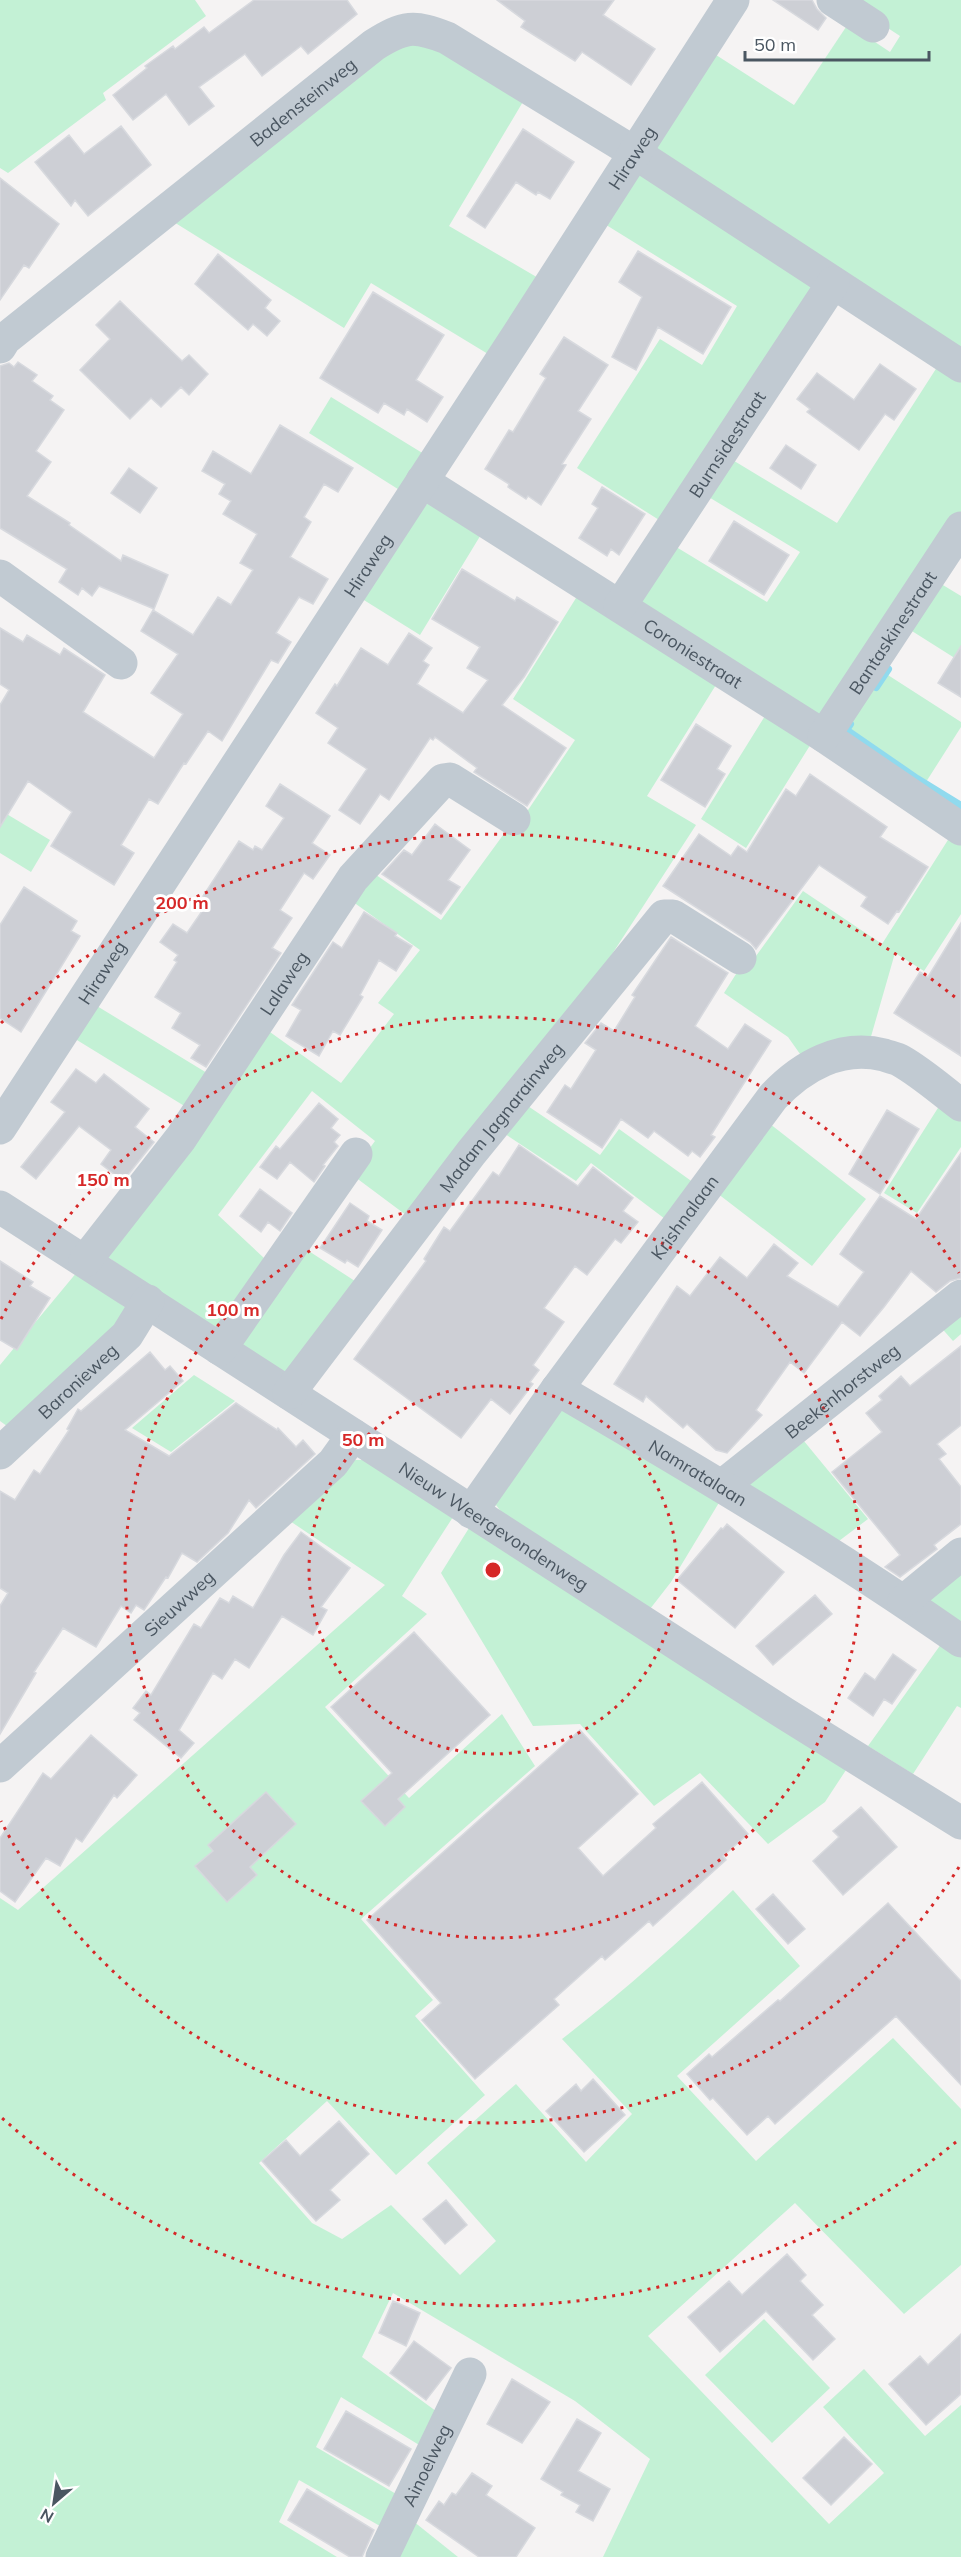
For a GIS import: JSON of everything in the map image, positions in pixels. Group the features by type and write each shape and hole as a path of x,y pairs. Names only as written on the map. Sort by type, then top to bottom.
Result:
{"street":[{"name":"Hiraweg","path":"0,1128 733,0"},
{"path":"833,0 873,26"},
{"name":"Badensteinweg","path":"2,341 365,52 397,30 425,29 447,38 635,153 961,366"},
{"name":"Burnsidestraat","path":"620,606 833,283"},
{"name":"Coroniestraat","path":"422,481 824,736 961,830"},
{"name":"Bantaskinestraat","path":"824,736 961,528"},
{"path":"0,576 121,663"},
{"name":"Lalaweg","path":"85,1261 181,1138 353,878 442,780 450,779 514,819"},
{"name":"Madam Jagnarainweg","path":"289,1393 471,1153 664,916 673,916 740,958"},
{"name":"Krishnalaan","path":"558,1389 773,1097 787,1082 825,1059 851,1052 876,1053 899,1059 961,1105"},
{"path":"220,1349 356,1154"},
{"name":"Nieuw Weergevondenweg","path":"0,1207 784,1713 961,1823"},
{"name":"Beekenhorstweg","path":"722,1485 961,1296"},
{"name":"Baronieweg","path":"0,1453 127,1335 147,1301"},
{"path":"471,1512 558,1389"},
{"name":"Namratalaan","path":"558,1389 722,1485 904,1601 961,1641"},
{"name":"Sieuwweg","path":"0,1766 333,1463 353,1435"},
{"path":"904,1601 961,1554"},
{"name":"Ainoelweg","path":"382,2557 470,2374"}],"green space":[{"path":"0,0 195,0 206,16 103,93 106,100 8,173 0,168"},
{"path":"845,0 961,0 961,359 658,158 656,139 713,53 794,105 848,24 890,52 900,36"},
{"path":"423,39 524,100 449,226 540,279 488,354 371,283 344,328 169,219 375,56"},
{"path":"640,174 815,281 667,525 577,468 660,339 702,365 737,306 603,223"},
{"path":"941,361 961,374 961,518 823,719 640,606 668,542 767,602 800,552 702,493 726,456 837,523"},
{"path":"331,397 424,454 401,491 309,433"},
{"path":"429,501 485,528 420,635 359,597"},
{"path":"933,579 961,596 961,662 904,626"},
{"path":"581,590 719,680 647,796 696,825 577,1008 410,1218 351,1174 375,1141 312,1091 218,1215 264,1258 227,1325 214,1326 194,1316 99,1251 263,1027 341,1083 394,1014 378,1003 420,950 349,899 369,870 441,920 506,831 516,828 575,740 513,699"},
{"path":"877,668 961,722 961,727 919,793 837,728"},
{"path":"768,711 814,739 746,848 701,819"},
{"path":"0,810 50,840 31,872 0,853"},
{"path":"953,832 961,838 961,914 924,971 895,953 868,1047 805,1061 788,1037 724,993 750,952 756,956 803,891 882,944"},
{"path":"92,1003 207,1073 186,1107 72,1037"},
{"path":"943,1100 961,1113 961,1147 917,1213 884,1193"},
{"path":"522,1102 600,1155 619,1129 701,1188 673,1225 591,1163 576,1181 499,1130"},
{"path":"765,1120 866,1199 812,1266 713,1190"},
{"path":"301,1246 358,1283 288,1375 234,1339"},
{"path":"77,1272 126,1308 125,1318 11,1429 0,1421 0,1365"},
{"path":"961,1305 961,1334 953,1341 938,1324"},
{"path":"194,1375 235,1401 171,1452 132,1428"},
{"path":"568,1408 723,1496 671,1582 650,1609 502,1513 496,1505 498,1493 560,1411"},
{"path":"799,1435 868,1519 831,1547 747,1495 746,1477"},
{"path":"355,1460 368,1460 453,1517 402,1596 427,1614 325,1707 409,1798 502,1714 535,1766 361,1919 433,2000 415,2016 485,2095 396,2175 327,2101 259,2163 312,2223 342,2239 391,2205 460,2275 496,2241 427,2163 516,2084 586,2162 632,2114 562,2039 650,1967 733,1890 800,1966 677,2076 756,2161 893,2038 961,2109 961,2265 904,2314 795,2203 648,2336 829,2524 884,2473 823,2407 864,2369 925,2436 961,2405 961,2557 603,2557 650,2459 575,2401 393,2293 362,2357 440,2414 424,2448 341,2397 316,2447 403,2498 387,2530 299,2480 279,2522 337,2557 0,2557 0,1898 18,1910 385,1585 284,1517"},
{"path":"469,1528 846,1770 825,1802 768,1844 700,1773 654,1806 580,1724 533,1726 441,1573"},
{"path":"961,1563 961,1635 924,1595"},
{"path":"944,1640 961,1652 961,1708 957,1706 913,1774 868,1746"},
{"path":"764,2319 830,2388 772,2443 705,2375"},
{"path":"408,2517 458,2557 389,2557"}],"building":[{"path":"254,0 347,0 357,14 308,54 301,46 262,76 245,54 199,87 214,106 189,125 166,94 133,120 113,95 147,68 145,66 173,46 175,49 204,27 209,33"},
{"path":"497,0 614,0 603,15 655,49 631,85 582,52 575,61 521,27 525,21"},
{"path":"773,0 812,0 826,18 818,30"},
{"path":"121,126 151,165 88,216 75,200 71,206 35,162 69,135 84,154"},
{"path":"523,129 574,162 550,199 538,192 536,195 516,182 485,228 467,216"},
{"path":"0,178 59,224 29,268 24,265 0,300"},
{"path":"638,251 731,307 703,354 658,327 636,370 612,357 642,297 619,282"},
{"path":"218,254 271,300 265,308 280,321 267,336 253,324 248,330 195,284"},
{"path":"373,292 444,335 416,380 443,397 427,422 407,409 404,415 384,403 378,413 320,378"},
{"path":"120,301 182,361 189,355 208,374 189,395 181,387 161,407 151,398 130,419 80,370 110,339 96,325"},
{"path":"564,337 608,365 578,411 591,419 562,464 566,465 541,505 528,496 526,499 508,487 509,484 485,469 509,430 513,432 546,378 540,374"},
{"path":"18,362 37,375 32,381 53,396 50,400 64,410 36,451 51,462 27,496 70,523 69,525 121,561 123,555 168,575 154,609 99,586 92,596 82,588 78,595 59,582 67,569 0,528 0,366 9,363 14,367"},
{"path":"880,364 916,389 894,420 885,414 859,450 807,412 810,409 797,399 817,373 854,400"},
{"path":"280,425 353,468 338,492 324,484 304,517 311,522 290,557 328,579 313,604 299,597 276,633 291,642 278,663 271,660 222,741 208,731 158,804 149,799 121,845 134,853 114,885 51,846 72,812 28,781 0,827 0,705 9,690 0,684 0,628 23,642 27,635 60,655 64,648 105,675 83,712 154,758 183,714 151,693 178,654 141,631 153,610 193,635 218,597 231,605 253,570 240,563 257,534 223,514 231,501 219,494 225,484 202,471 213,451 251,474"},
{"path":"786,445 816,465 801,489 770,468"},
{"path":"129,468 157,488 140,513 111,493"},
{"path":"602,487 645,514 619,555 611,549 607,556 579,538 598,508 592,504"},
{"path":"734,521 789,555 764,595 709,561"},
{"path":"462,569 515,601 517,597 558,622 524,677 502,705 566,748 527,806 474,772 477,768 435,737 433,740 430,738 389,800 380,794 360,824 339,810 367,769 328,743 338,728 316,713 335,684 337,686 361,648 388,665 409,633 432,648 423,661 429,665 417,684 463,713 488,680 467,668 480,647 432,619"},
{"path":"961,646 961,697 938,683"},
{"path":"696,724 731,746 717,769 725,774 705,807 661,780"},
{"path":"810,774 887,827 880,837 928,867 899,912 897,911 888,924 861,906 867,897 819,865 756,949 750,942 663,886 699,834 731,856 738,846 747,852 786,789 796,796"},
{"path":"280,784 330,816 312,843 330,855 313,879 304,873 280,910 292,918 272,948 281,953 206,1067 191,1058 200,1045 172,1028 181,1013 155,997 177,962 174,960 178,955 160,942 173,924 187,933 209,901 203,896 239,841 253,850 255,846 262,850 284,818 266,806"},
{"path":"435,824 470,850 448,880 460,887 441,914 382,874 404,850 412,855"},
{"path":"24,887 77,921 71,931 80,936 21,1032 0,1018 0,925"},
{"path":"364,912 397,933 395,936 412,946 396,971 379,960 360,995 363,997 340,1035 333,1031 319,1056 286,1036 301,1010 292,1005 333,942 342,948"},
{"path":"961,923 961,1056 894,1013 920,972 928,977"},
{"path":"671,937 728,973 695,1026 728,1049 745,1024 771,1041 711,1135 715,1137 700,1157 692,1151 688,1156 654,1131 648,1138 621,1119 602,1148 547,1112 565,1085 571,1089 596,1050 585,1043 601,1023 614,1031 635,997 632,995"},
{"path":"76,1069 96,1083 104,1074 149,1109 135,1127 154,1142 123,1181 101,1164 111,1150 79,1126 36,1179 21,1167 65,1112 51,1102"},
{"path":"319,1103 338,1119 331,1128 340,1135 334,1142 338,1146 323,1165 325,1166 314,1182 290,1162 277,1179 260,1167 276,1146 280,1149"},
{"path":"887,1110 919,1129 880,1194 849,1174"},
{"path":"519,1145 578,1186 593,1167 633,1198 623,1211 638,1222 621,1243 615,1239 587,1275 575,1266 544,1308 564,1322 533,1365 539,1370 530,1382 533,1384 510,1414 491,1399 461,1438 354,1359 426,1261 424,1259 444,1227 450,1231 493,1172 499,1176"},
{"path":"961,1153 961,1278 950,1281 936,1292 911,1271 860,1336 842,1322 804,1373 790,1362 756,1410 762,1415 727,1453 716,1450 687,1424 683,1428 646,1396 643,1402 614,1384 677,1286 690,1296 720,1257 747,1278 774,1244 798,1263 787,1276 838,1307 864,1272 840,1254 880,1196 916,1219"},
{"path":"260,1189 292,1213 280,1231 268,1222 261,1232 240,1216"},
{"path":"350,1203 369,1216 367,1221 382,1230 358,1267 347,1260 345,1263 320,1248"},
{"path":"0,1261 33,1282 30,1286 50,1298 17,1350 0,1340"},
{"path":"961,1346 961,1425 937,1444 946,1454 939,1459 961,1487 961,1524 934,1545 937,1549 900,1577 885,1567 900,1555 832,1472 882,1432 866,1413 882,1400 879,1396 901,1376 910,1386"},
{"path":"150,1352 165,1370 170,1366 183,1381 125,1430 169,1456 236,1403 277,1430 278,1428 296,1447 303,1440 315,1454 256,1508 249,1500 228,1533 197,1562 182,1553 168,1578 166,1577 144,1610 136,1605 131,1613 121,1606 96,1647 63,1628 34,1672 36,1673 0,1734 0,1606 8,1593 0,1588 0,1491 15,1500 34,1470 40,1474 69,1430 67,1429 78,1409 81,1411"},
{"path":"727,1524 784,1572 735,1628 677,1580 721,1528 723,1529"},
{"path":"301,1532 350,1568 321,1607 327,1610 313,1635 282,1616 249,1668 235,1659 222,1679 213,1673 179,1730 194,1743 181,1758 134,1720 140,1713 133,1708 146,1691 151,1695 194,1624 201,1628 220,1598 229,1603 233,1596 253,1608 284,1555"},
{"path":"815,1595 832,1614 773,1665 756,1646"},
{"path":"414,1632 490,1715 398,1799 405,1807 385,1826 361,1801 392,1773 331,1707"},
{"path":"893,1654 916,1670 892,1704 884,1699 873,1716 848,1698 865,1673 875,1680"},
{"path":"580,1730 638,1794 578,1848 603,1876 656,1828 653,1824 702,1782 748,1834 723,1856 726,1860 653,1926 649,1921 605,1960 602,1956 554,1999 559,2005 475,2079 422,2020 441,2003 367,1920"},
{"path":"91,1735 137,1775 117,1798 114,1795 82,1842 76,1838 60,1866 46,1858 15,1902 0,1891 0,1838 43,1773 51,1779"},
{"path":"266,1792 296,1824 250,1867 257,1875 227,1902 195,1866 213,1851 208,1845"},
{"path":"861,1807 897,1847 843,1895 813,1861 839,1837 833,1831"},
{"path":"773,1894 805,1929 788,1944 756,1909"},
{"path":"888,1903 961,1981 961,2085 896,2016 775,2124 768,2116 747,2135 713,2098 710,2100 687,2074 709,2054 712,2057 778,2000 780,2001"},
{"path":"593,2079 625,2115 584,2152 546,2111 576,2084 581,2091"},
{"path":"339,2121 369,2154 330,2190 340,2200 316,2221 262,2161 286,2140 300,2156"},
{"path":"446,2200 467,2225 445,2244 423,2219"},
{"path":"787,2254 806,2275 800,2281 823,2305 812,2315 835,2339 813,2360 766,2311 720,2352 688,2317 729,2281 742,2295"},
{"path":"393,2301 420,2313 406,2346 379,2333"},
{"path":"961,2334 961,2394 926,2425 889,2384 920,2356 928,2365"},
{"path":"414,2341 451,2368 426,2400 390,2373"},
{"path":"512,2379 550,2402 522,2443 487,2424"},
{"path":"346,2411 411,2449 389,2486 324,2449"},
{"path":"577,2419 601,2433 578,2471 610,2489 593,2521 576,2512 580,2505 561,2495 563,2492 541,2479"},
{"path":"844,2437 872,2464 831,2505 803,2478"},
{"path":"472,2473 492,2486 486,2495 535,2528 516,2557 479,2557 426,2520 439,2501 444,2505 452,2493 456,2495"},
{"path":"307,2489 374,2530 362,2557 350,2557 288,2520"}],"waterway":[{"path":"876,687 888,669"},
{"path":"850,724 846,730 961,806"}]}
